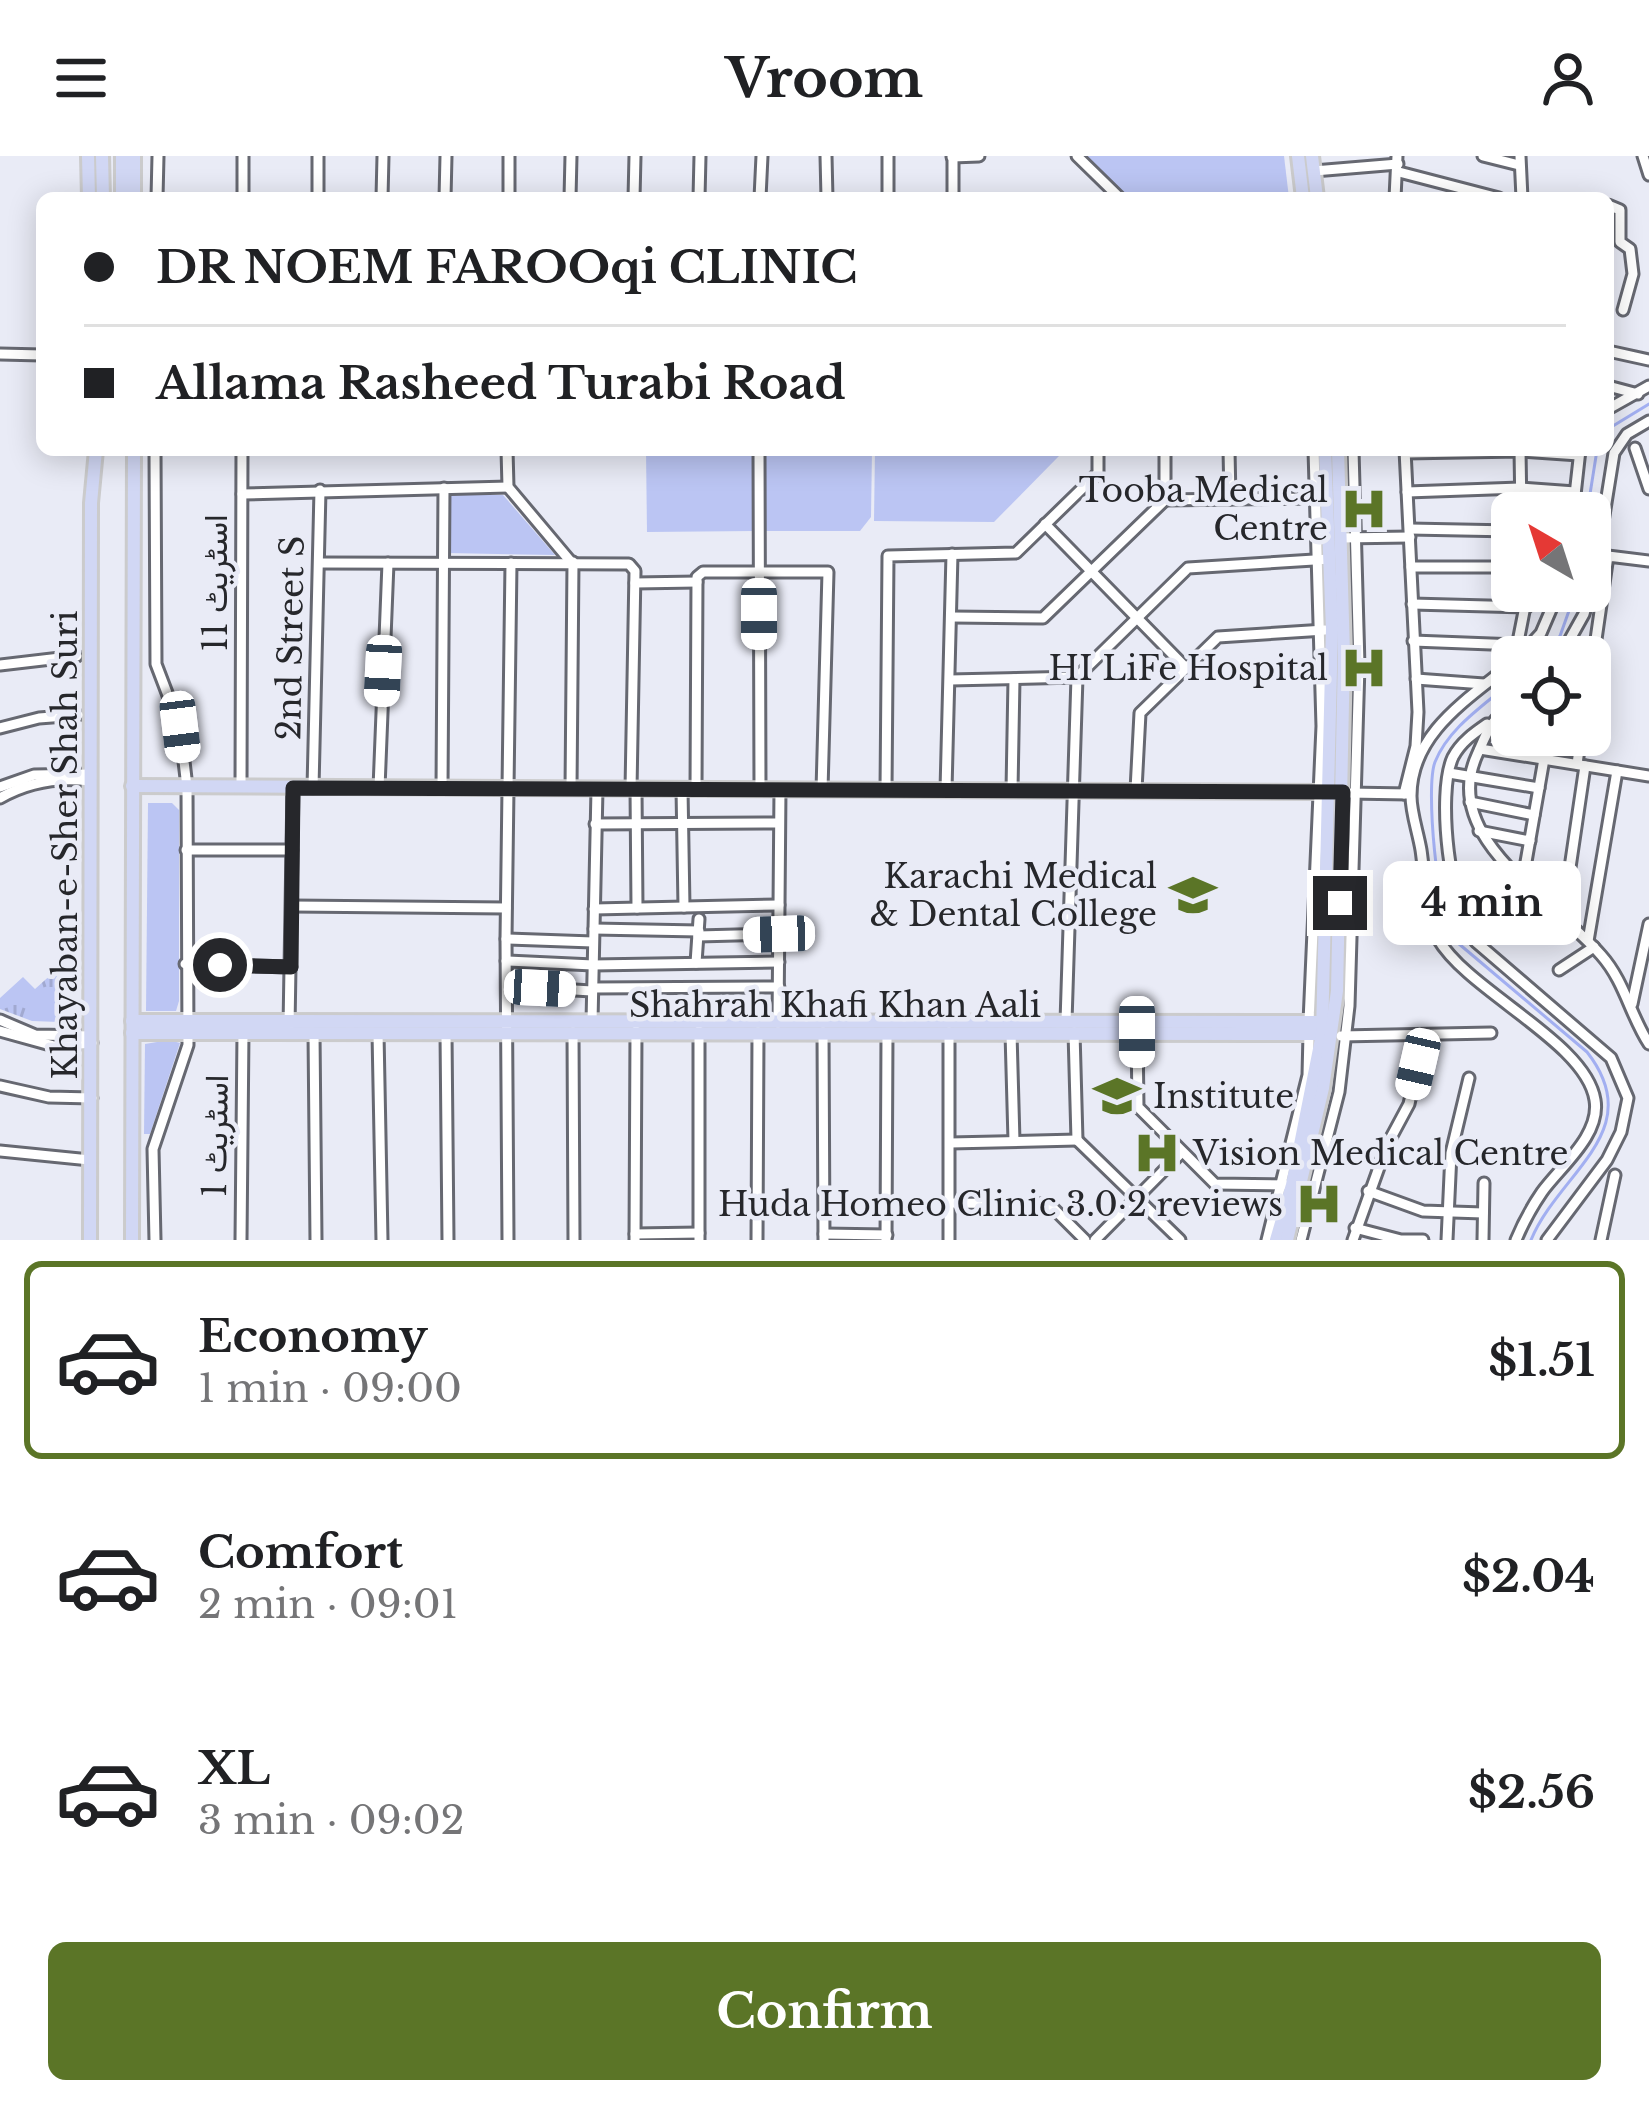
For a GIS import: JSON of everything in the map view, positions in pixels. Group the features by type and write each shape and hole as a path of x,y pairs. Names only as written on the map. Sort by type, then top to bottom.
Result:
{"main road":[{"path":"88,156 89,192"},
{"path":"103,156 103,192"},
{"path":"122,156 122,192"},
{"path":"134,156 134,192"},
{"path":"1298,156 1302,192"},
{"name":"Khayaban-e-Sher Shah Suri","path":"90,1240 94,456"},
{"name":"Khayaban-e-Sher Shah Suri","path":"132,456 132,1240"},
{"path":"1325,456 1326,630 1337,792"},
{"path":"1287,1240 1303,1186 1324,1030 1348,538 1339,456"},
{"path":"132,786 1337,792"},
{"name":"Shahrah Khafi Khan Aali","path":"186,1026 243,1032 289,1027 314,1033 378,1034 446,1034 592,1022 1011,1029"},
{"name":"Shahrah Khafi Khan Aali","path":"132,1027 573,1032 770,1028 949,1032 1070,1027 1324,1030"},
{"name":"Shahrah Khafi Khan Aali","path":"1070,1027 1137,1032 1324,1030"},
{"path":"1272,1240 1324,1030"}],"street":[{"path":"158,156 158,192"},
{"path":"243,156 243,192"},
{"path":"318,156 318,192"},
{"path":"382,192 383,156"},
{"path":"446,156 446,192"},
{"path":"509,156 509,192"},
{"path":"570,192 571,156"},
{"path":"634,192 635,156"},
{"path":"699,192 700,156"},
{"path":"760,192 761,156"},
{"path":"826,156 826,192"},
{"path":"888,156 888,192"},
{"path":"953,192 952,156 979,156"},
{"path":"1077,156 1114,192"},
{"path":"1483,156 1520,161 1521,192"},
{"path":"1643,156 1649,175"},
{"path":"1313,164 1398,164 1481,192"},
{"path":"1614,208 1620,210 1621,242 1630,249 1633,274 1623,310"},
{"path":"1614,352 1649,360"},
{"path":"0,354 36,355"},
{"path":"1614,406 1649,386"},
{"path":"1614,388 1638,394"},
{"path":"1614,453 1627,434 1649,421"},
{"path":"1635,448 1649,489"},
{"path":"154,1240 153,1149 187,1053 187,787 180,727 156,664 155,456"},
{"name":"اسٹریٹ 11","path":"242,456 242,788"},
{"path":"507,456 508,487 572,562 571,789"},
{"path":"759,456 760,789"},
{"path":"886,790 888,556 1016,553 1098,473 1098,456"},
{"path":"1165,456 1165,500"},
{"path":"1229,456 1230,500"},
{"path":"950,680 1077,677 1189,568 1324,560 1314,456"},
{"path":"1353,456 1348,538 1491,531"},
{"path":"1405,456 1416,679 1416,746 1408,794 1436,935 1482,983 1569,1057 1588,1079 1596,1102 1585,1138 1544,1189 1516,1240"},
{"path":"1520,456 1520,492"},
{"path":"1407,492 1520,488 1575,492 1579,456"},
{"path":"1572,636 1594,578 1613,456"},
{"path":"242,494 508,487"},
{"path":"442,788 444,488"},
{"name":"2nd Street S","path":"313,788 320,490"},
{"path":"952,617 1042,618 1165,500 1317,498"},
{"path":"1046,524 1185,667"},
{"path":"946,790 952,554"},
{"path":"1596,636 1608,556 1649,561"},
{"path":"319,562 626,562 632,566 638,908"},
{"path":"380,788 388,562"},
{"path":"508,1240 511,562"},
{"path":"1411,566 1491,567"},
{"path":"634,583 759,571 828,572 822,790"},
{"path":"684,907 682,824 689,789 698,578"},
{"path":"1412,604 1491,600"},
{"path":"1136,790 1140,712 1222,634 1326,630"},
{"path":"1412,641 1491,652"},
{"path":"0,665 77,656"},
{"path":"1077,677 1070,1027 1077,1140 1180,1240"},
{"path":"1414,768 1442,721 1491,678"},
{"path":"1012,790 1014,679"},
{"path":"1416,679 1484,684"},
{"path":"0,728 78,715"},
{"path":"1491,721 1468,775 1479,831 1495,855 1591,944 1632,1004"},
{"path":"1491,721 1461,745 1445,798 1456,894 1466,931 1611,1058 1628,1098 1621,1132 1607,1160 1547,1240"},
{"path":"1480,748 1649,776"},
{"path":"1563,915 1580,756"},
{"path":"1523,879 1544,759"},
{"path":"1559,970 1591,944 1617,771"},
{"path":"1449,773 1539,788"},
{"path":"0,787 34,775 90,778"},
{"path":"0,798 28,785 90,778"},
{"path":"289,1027 293,788"},
{"path":"592,1022 597,789"},
{"path":"757,1240 770,1028 778,987 780,790"},
{"path":"1324,1030 1349,1006 1337,792 1408,794"},
{"path":"1470,802 1534,815"},
{"path":"595,824 778,824"},
{"path":"1479,831 1531,841"},
{"path":"186,850 292,850"},
{"path":"594,909 779,905"},
{"path":"292,906 506,908"},
{"path":"696,963 699,919"},
{"path":"1649,925 1646,958 1632,1004 1634,1020 1649,1044"},
{"path":"594,929 779,934"},
{"path":"506,939 593,943"},
{"path":"506,962 779,962"},
{"path":"185,964 291,967"},
{"path":"540,988 778,987"},
{"path":"0,1020 35,1035 92,1040"},
{"path":"823,1032 824,1237 886,1238 890,1029"},
{"path":"1011,1029 1014,1141"},
{"path":"1324,1030 1491,1033"},
{"path":"1301,1240 1339,1092 1324,1030"},
{"path":"0,1031 53,1046 92,1040"},
{"path":"636,1031 635,1237 699,1236 698,1031"},
{"name":"اسٹریٹ 1","path":"241,1240 243,1032"},
{"path":"573,1032 574,1240"},
{"path":"949,1032 950,1240"},
{"path":"1137,1032 1138,1107 1181,1153 1215,1184 1288,1185"},
{"path":"314,1033 316,1240"},
{"path":"378,1034 382,1240"},
{"path":"446,1034 448,1240"},
{"path":"1423,1240 1354,1234 1368,1191 1409,1104 1424,1035"},
{"path":"1447,1240 1451,1153 1469,1078"},
{"path":"0,1086 49,1097 92,1097"},
{"path":"950,1143 1077,1140"},
{"path":"0,1151 91,1160"},
{"path":"1095,1240 1181,1153"},
{"path":"1601,1240 1615,1175"},
{"path":"1483,1240 1484,1183"},
{"path":"1368,1191 1423,1211 1483,1213"},
{"path":"949,1203 1049,1204 1085,1240"}],"green space":[{"path":"1077,156 1284,156 1288,192 1114,192"},
{"path":"646,456 754,456 754,531 647,532"},
{"path":"759,456 872,456 871,517 860,531 757,531"},
{"path":"875,456 1059,456 994,522 874,521"},
{"path":"449,495 503,495 555,555 447,553"},
{"path":"148,803 172,803 179,810 176,1011 146,1011"},
{"path":"54,972 59,976 59,1022 32,1021 0,1009 0,998 23,977 35,989"},
{"path":"180,1043 150,1134 144,1134 145,1044"}],"waterway":[{"path":"1614,425 1649,404"},
{"path":"1590,492 1596,456"},
{"path":"1560,636 1569,612"},
{"path":"1491,699 1449,738 1432,776 1432,823 1447,924 1452,938 1587,1052 1604,1080 1608,1105 1593,1150 1531,1240"}],"place":[{"name":"Tooba Medical Centre","path":"1364,509"},
{"name":"HI LiFe Hospital","path":"1364,668"},
{"name":"Karachi Medical & Dental College","path":"1193,895"},
{"name":"Institute","path":"1117,1096"},
{"name":"Vision Medical Centre","path":"1157,1153"},
{"name":"Huda Homeo Clinic 3.0·2 reviews","path":"1319,1204"}],"route":[{"path":"220,965 291,967 293,788 1343,792 1340,903"}]}
